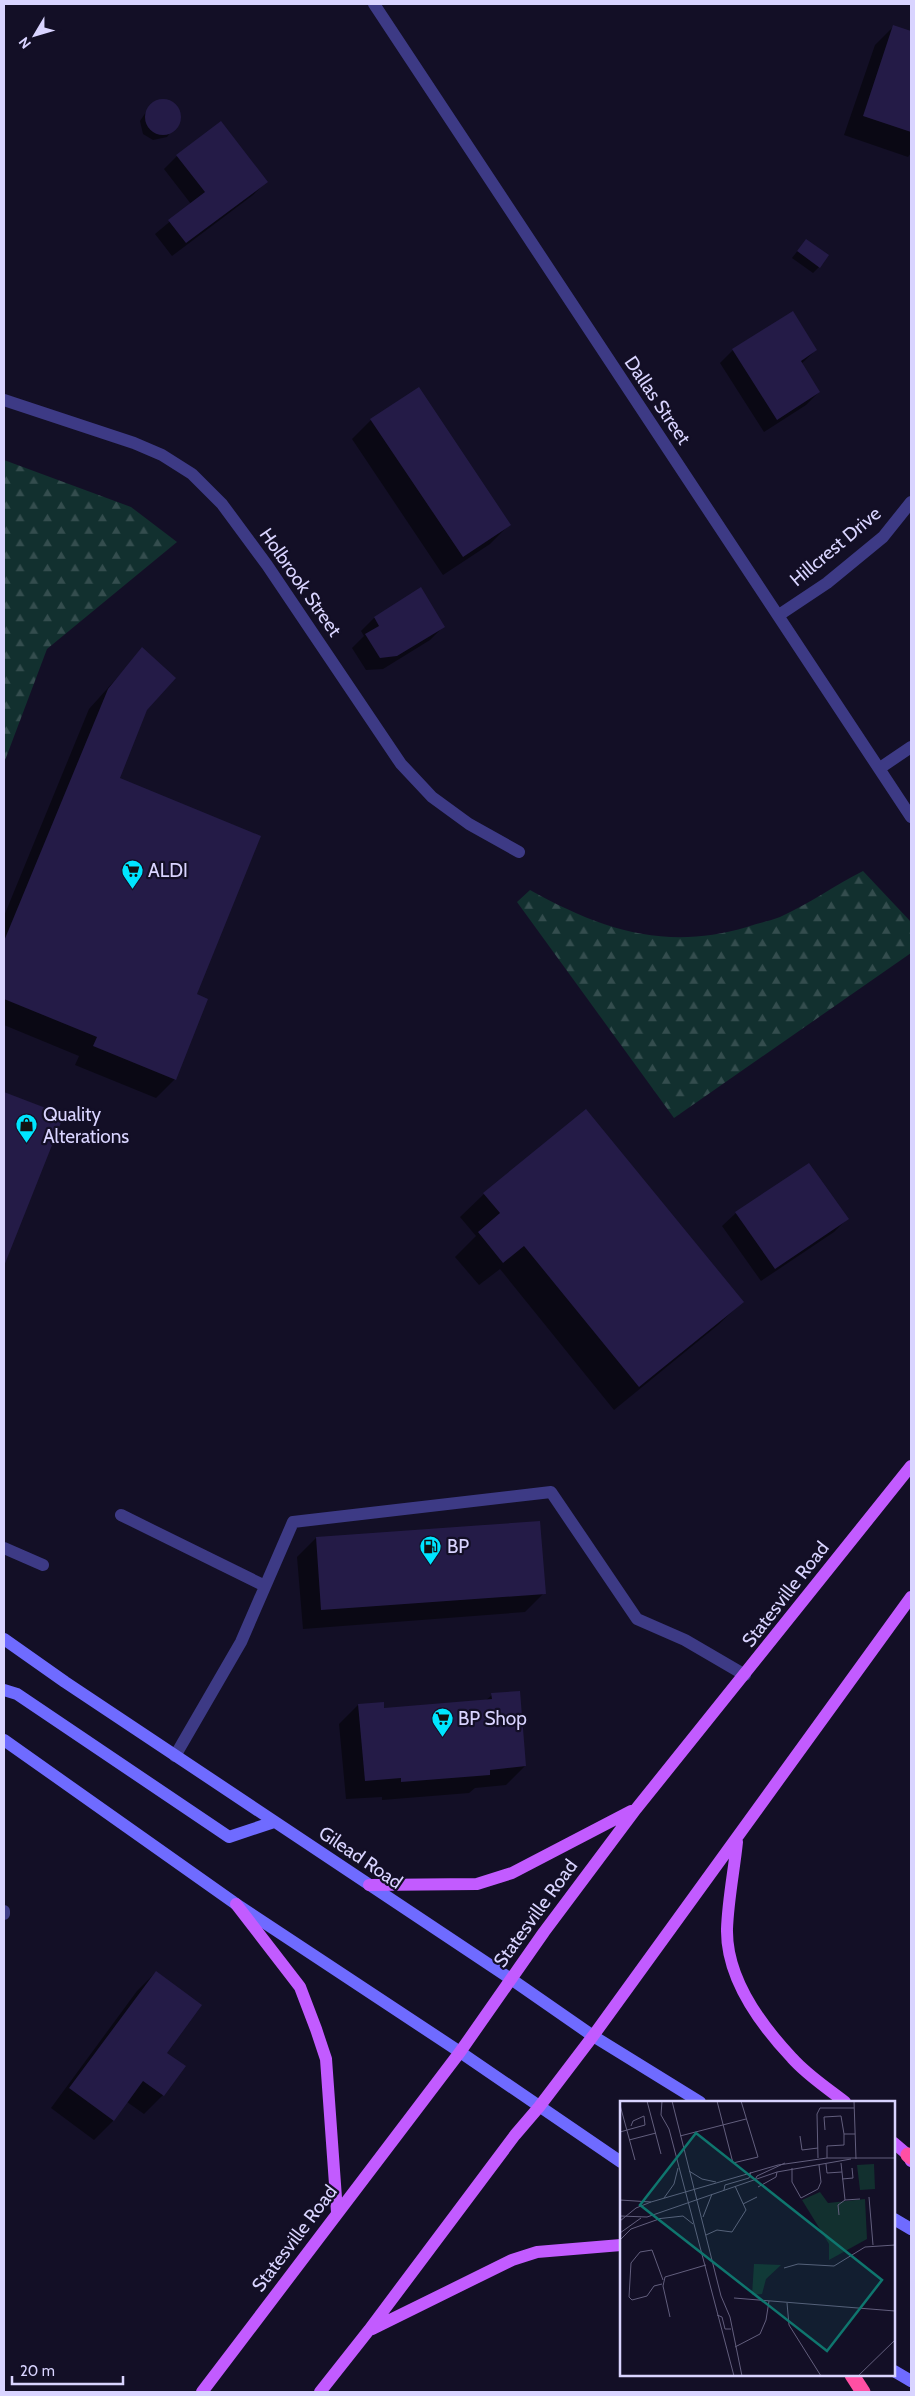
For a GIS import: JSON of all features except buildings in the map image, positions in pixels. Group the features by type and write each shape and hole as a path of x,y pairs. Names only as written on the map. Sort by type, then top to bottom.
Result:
{"highway":[{"path":"853,2376 863,2392"}],"main road":[{"name":"Statesville Road","path":"202,2392 460,2052 511,1978 636,1809 911,1466"},
{"path":"320,2392 369,2330 515,2135 539,2107 593,2036 738,1840 911,1598"},
{"name":"Gilead Road","path":"4,1639 369,1886 511,1978 593,2036 698,2101"},
{"path":"4,1690 16,1694 229,1837 274,1822"},
{"path":"4,1740 236,1904 460,2052 620,2161"},
{"path":"369,1886 477,1884 512,1873 636,1809"},
{"path":"738,1840 727,1930 730,1955 739,1984 759,2018 793,2059 843,2101"},
{"path":"236,1904 300,1987 326,2060 337,2212"},
{"path":"895,2144 910,2158"},
{"path":"895,2219 911,2229"},
{"path":"369,2330 512,2260 537,2252 620,2245"},
{"path":"895,2372 911,2382"}],"street":[{"name":"Dallas Street","path":"374,4 911,817"},
{"name":"Holbrook Street","path":"4,400 134,443 162,455 192,474 222,504 268,565 401,764 432,797 469,824 519,852"},
{"name":"Hillcrest Drive","path":"779,615 827,583 883,537 911,502"},
{"path":"880,768 911,747"},
{"path":"175,1756 241,1642 293,1522 551,1492 637,1619 685,1640 745,1675"},
{"path":"121,1515 265,1586"},
{"path":"4,1548 43,1565"}],"green space":[{"path":"4,460 131,507 177,542 47,649 4,763"},
{"path":"863,871 911,922 911,953 674,1118 517,902 530,890 583,916 609,926 662,936 689,937 717,934 780,917"}],"place":[{"name":"ALDI","path":"132,889"},
{"name":"Quality Alterations","path":"27,1144"},
{"name":"BP","path":"431,1565"},
{"name":"BP Shop","path":"442,1737"}]}
